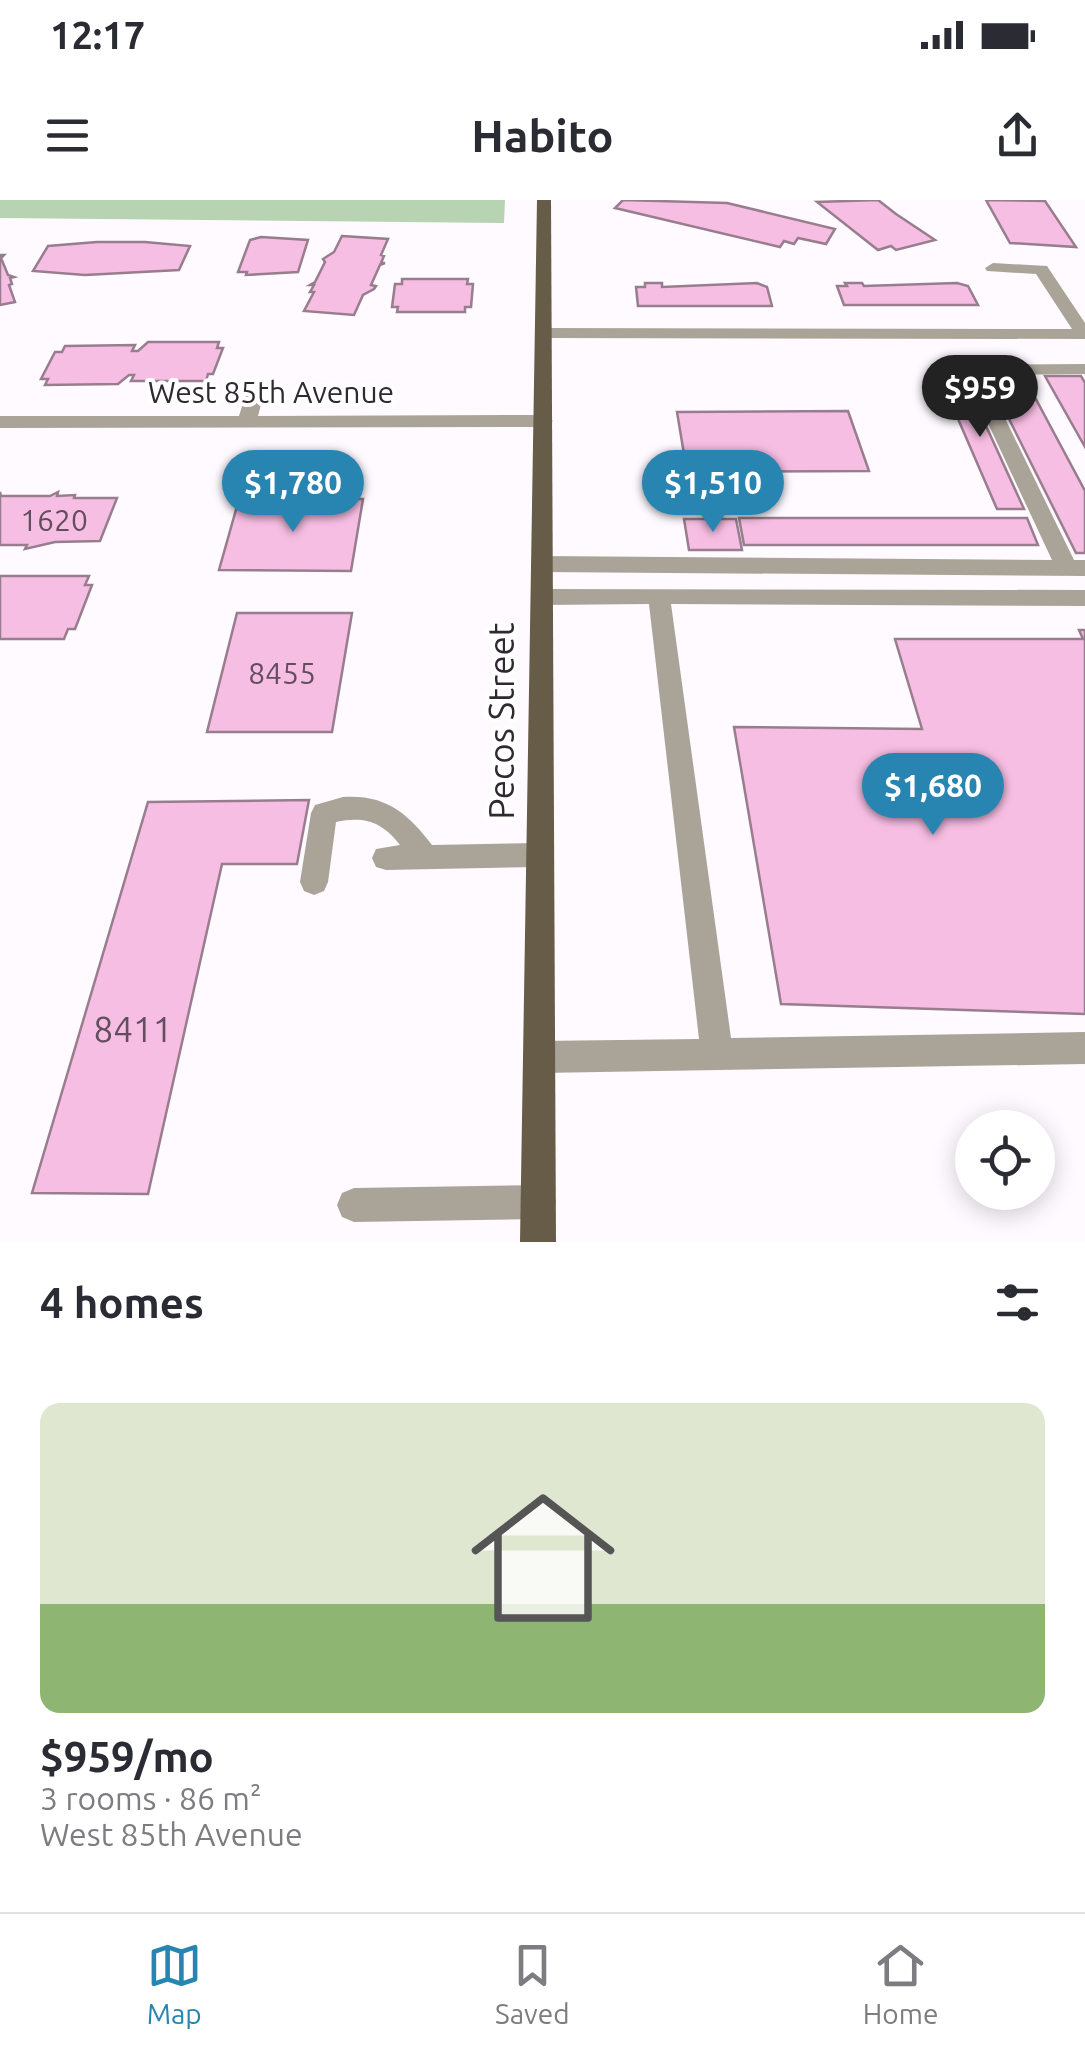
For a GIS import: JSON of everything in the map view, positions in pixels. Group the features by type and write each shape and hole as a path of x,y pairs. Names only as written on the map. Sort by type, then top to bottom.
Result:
{"main road":[{"name":"Pecos Street","path":"538,1242 544,200"}],"street":[{"path":"992,268 1041,268 1085,334"},
{"path":"544,333 1085,334"},
{"path":"542,564 1076,568 972,370 1085,369"},
{"path":"246,422 254,397"},
{"name":"West 85th Avenue","path":"0,422 543,421"},
{"path":"542,596 1085,598"},
{"path":"659,596 717,1054"},
{"path":"314,882 324,812 353,805 397,818 426,857"},
{"path":"386,858 540,855"},
{"path":"540,1057 1085,1048"},
{"path":"354,1206 539,1202"}],"green space":[{"path":"0,200 505,200 504,223 0,218"}],"building":[{"path":"623,200 727,203 835,229 826,244 798,238 794,244 784,241 780,247 615,208"},
{"path":"878,200 935,240 896,250 891,246 878,250 817,202"},
{"path":"986,200 1045,201 1076,247 1010,243"},
{"path":"342,236 388,239 381,255 381,263 385,263 380,265 371,285 376,286 363,295 354,315 304,311 314,292 310,292 314,285 310,285 325,262 323,259 334,252"},
{"path":"250,240 308,240 298,272 238,272"},
{"path":"97,242 190,246 179,270 85,275 33,271 48,246"},
{"path":"0,255 4,255 1,258 8,275 14,277 9,285 15,302 0,305"},
{"path":"402,279 468,279 467,284 473,284 471,307 465,307 465,312 397,312 398,307 392,307 395,284 402,284"},
{"path":"645,283 662,283 662,287 757,283 767,287 772,306 638,306 636,287 645,287"},
{"path":"845,283 957,283 968,286 978,305 844,305 837,286 847,286"},
{"path":"148,342 219,342 217,348 223,348 213,374 208,374 206,381 131,381 134,375 129,375 118,384 45,385 48,379 41,379 55,352 62,352 65,346 135,345 132,351 138,351"},
{"path":"936,368 960,369 1024,509 997,509"},
{"path":"987,375 1023,375 1085,491 1085,553 1076,553"},
{"path":"1045,376 1081,376 1085,383 1085,447"},
{"path":"848,411 869,471 687,472 677,412"},
{"path":"0,492 1,496 50,496 58,492 57,496 75,495 74,498 117,498 100,541 55,542 25,549 27,545 0,545"},
{"path":"239,499 363,499 351,571 219,570"},
{"path":"739,518 1027,518 1038,545 744,545"},
{"path":"684,519 736,519 742,550 689,550"},
{"path":"0,576 89,576 85,585 92,585 75,629 68,629 64,639 0,639"},
{"path":"237,613 352,613 332,732 207,732"},
{"path":"1079,630 1085,630 1085,1014 781,1004 734,727 922,729 895,639 1083,639"},
{"path":"309,800 297,864 222,864 148,1194 32,1193 148,802"}]}
